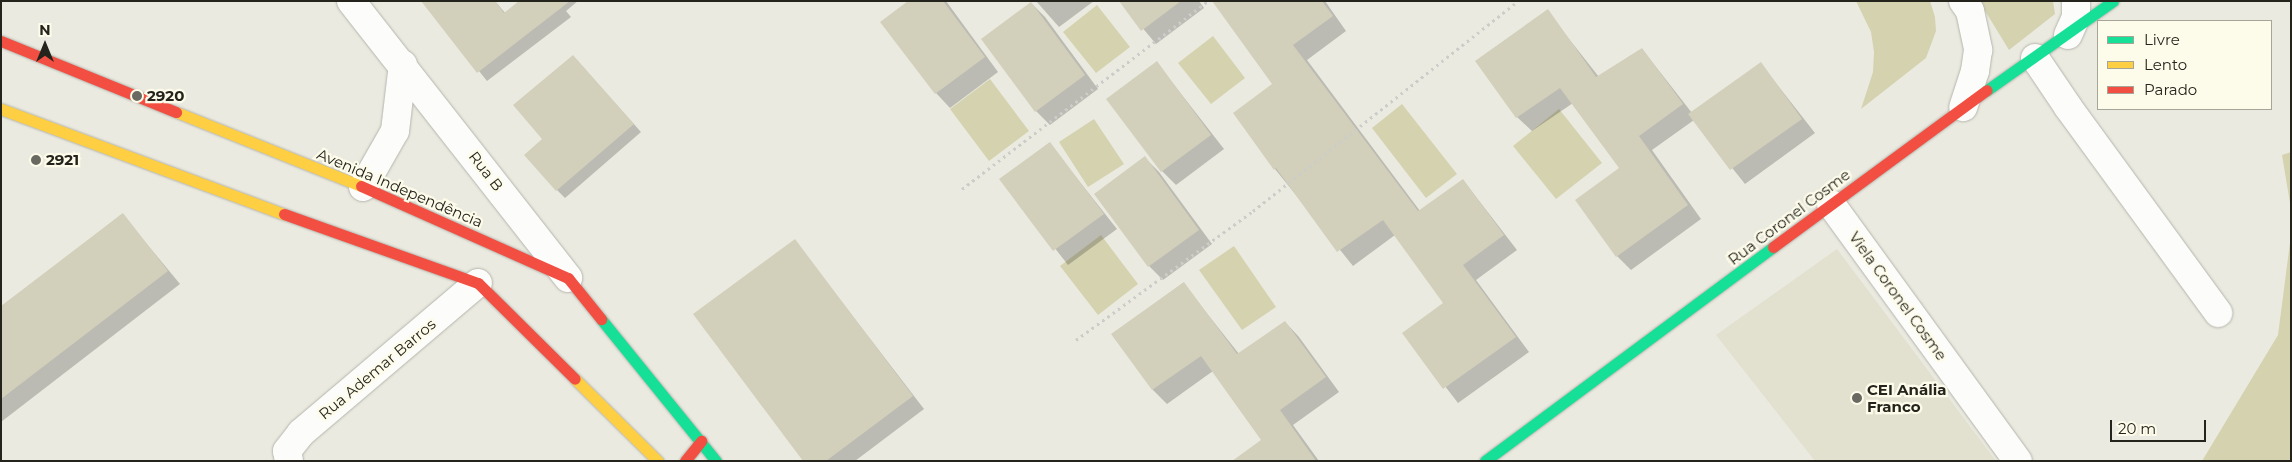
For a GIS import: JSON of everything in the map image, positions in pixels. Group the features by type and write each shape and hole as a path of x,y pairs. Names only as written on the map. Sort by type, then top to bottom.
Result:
{"main road":[{"name":"Rua Coronel Cosme","path":"1485,461 1963,106 2068,36 2113,1"},
{"name":"Avenida Independência","path":"1,41 363,187 568,278 716,461"},
{"path":"1,109 118,154 478,283 658,461"},
{"path":"685,461 701,441"}],"street":[{"name":"Rua B","path":"352,1 568,278"},
{"path":"1963,1 1970,11 1978,50 1975,71 1963,106"},
{"path":"2068,36 2076,17 2076,1"},
{"path":"2035,58 2068,107 2218,313"},
{"path":"363,187 395,131 403,64"},
{"name":"Viela Coronel Cosme","path":"1831,204 2018,461"},
{"name":"Rua Ademar Barros","path":"289,461 287,451 301,433 478,283"}],"path":[{"path":"962,189 1208,1"},
{"path":"1076,340 1253,211 1518,1"}],"shaded area":[{"path":"1856,1 1930,1 1935,17 1936,31 1926,58 1861,109 1873,72 1874,52 1871,32"},
{"path":"1979,1 2053,1 2055,14 2009,50"},
{"path":"1097,5 1130,47 1096,73 1063,32"},
{"path":"1213,36 1245,78 1211,104 1178,63"},
{"path":"990,79 1029,131 989,161 950,109"},
{"path":"1402,104 1457,174 1426,198 1372,128"},
{"path":"1559,109 1602,163 1556,199 1513,146"},
{"path":"1094,119 1124,164 1088,187 1059,142"},
{"path":"2291,152 2291,209 2282,155"},
{"path":"1101,235 1138,284 1098,315 1060,266"},
{"path":"2291,235 2291,461 2202,461 2278,335"},
{"path":"1234,246 1276,307 1242,330 1199,270"},
{"name":"CEI Anália Franco","path":"1837,249 1996,461 1815,461 1716,335"}],"building":[{"path":"421,1 495,1 504,13 519,1 570,1 477,73"},
{"path":"908,1 943,1 985,57 935,94 880,22"},
{"path":"1119,1 1181,1 1141,31"},
{"path":"1212,1 1322,1 1333,16 1293,45 1418,211 1463,179 1504,235 1463,265 1516,337 1443,389 1402,333 1443,303 1383,220 1337,252 1276,168 1274,170 1233,113 1272,84"},
{"path":"1031,2 1085,75 1035,112 981,39"},
{"path":"1548,9 1596,77 1642,48 1683,104 1639,136 1688,205 1616,257 1575,200 1619,168 1560,88 1516,118 1475,61"},
{"path":"573,55 634,124 556,191 524,155 542,139 513,105"},
{"path":"1157,61 1211,135 1161,172 1106,99"},
{"path":"1761,62 1802,119 1730,170 1688,114"},
{"path":"1050,142 1104,214 1053,251 999,179"},
{"path":"1145,156 1199,230 1148,267 1094,194"},
{"path":"123,213 168,271 1,399 1,306"},
{"path":"795,239 913,396 826,461 803,461 693,314"},
{"path":"1184,282 1237,354 1285,321 1326,377 1280,410 1316,461 1232,461 1261,440 1201,356 1152,390 1111,334"}],"traffic: fast":[{"path":"1987,90 2113,1"},
{"path":"1485,461 1773,247"},
{"path":"601,319 716,461"}],"traffic: slow":[{"path":"1,109 284,214"},
{"path":"176,112 361,186"},
{"path":"575,379 658,461"}],"traffic: jam":[{"path":"1,41 176,112"},
{"path":"1773,247 1987,90"},
{"path":"361,186 568,278 601,319"},
{"path":"284,214 478,283 575,379"},
{"path":"685,461 701,441"}],"place":[{"name":"2920","path":"137,96"},
{"name":"2921","path":"36,160"},
{"name":"CEI Anália Franco","path":"1857,398"}]}
